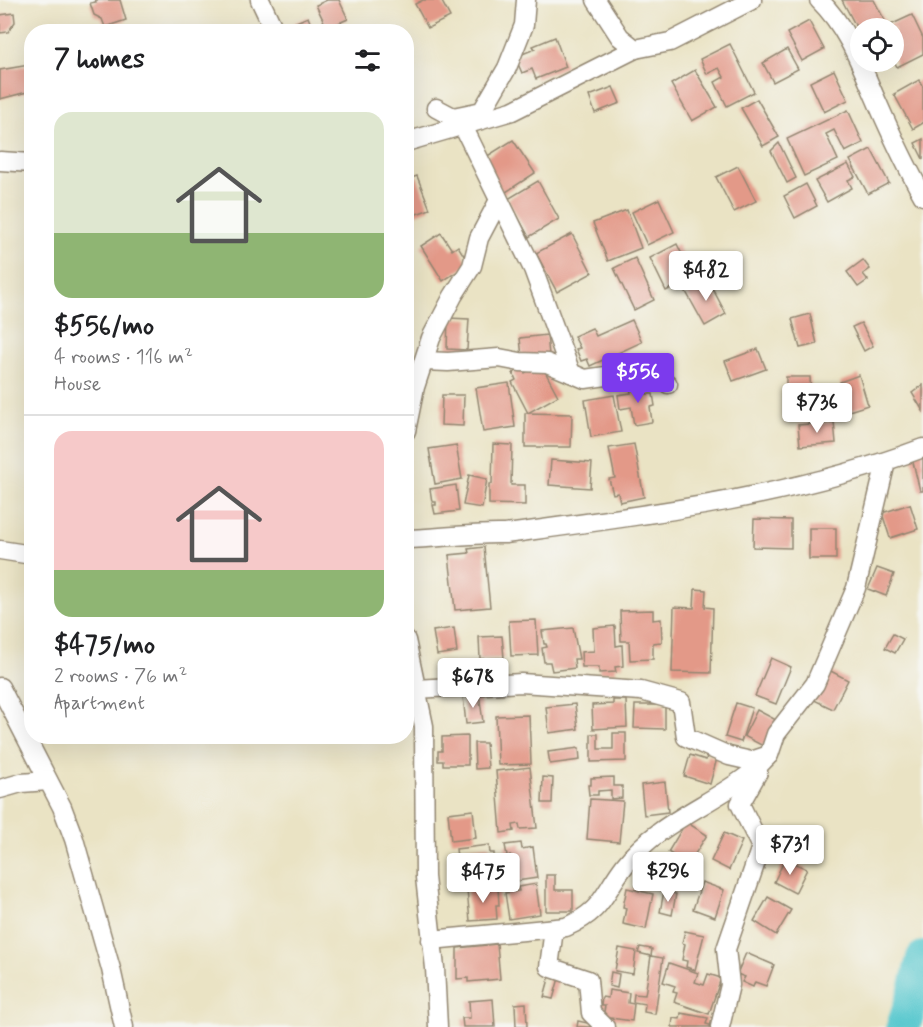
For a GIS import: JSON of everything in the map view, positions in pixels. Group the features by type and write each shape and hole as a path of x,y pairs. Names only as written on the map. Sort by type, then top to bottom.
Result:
{"street":[{"path":"260,0 271,24"},
{"path":"436,108 453,117 482,111 507,68 524,24 526,0"},
{"path":"596,0 620,37 635,48"},
{"path":"414,140 512,111 635,48 670,42 752,0"},
{"path":"819,0 828,9 851,43 902,158 923,196"},
{"path":"463,126 532,269 571,374"},
{"path":"0,161 24,162"},
{"path":"414,392 431,338 472,266 478,238 498,202"},
{"path":"424,361 448,362 499,358 546,363 585,379 648,370 668,384"},
{"path":"414,539 478,533 506,534 698,506 828,479 886,462 923,448"},
{"path":"720,1027 730,985 726,950 761,846 740,804 769,755 776,734 815,684 856,588 886,462"},
{"path":"0,550 24,554"},
{"path":"414,679 424,726 425,876 435,968 438,1027"},
{"path":"416,689 521,682 641,690 681,702 686,737 729,756 751,761 769,755"},
{"path":"0,687 24,731"},
{"path":"31,744 62,807 79,856 111,969 124,1027"},
{"path":"431,940 554,929 567,927 581,920 599,906 626,864 656,835 748,776 769,755"},
{"path":"0,789 21,783 48,781"},
{"path":"554,929 549,967 588,980 591,1013 605,1027"}],"building":[{"path":"95,0 120,0 126,20 114,24 104,24 102,19 94,15 90,3 96,2"},
{"path":"327,0 339,0 348,19 336,24 325,24 316,5"},
{"path":"423,0 441,0 450,17 428,28 415,4"},
{"path":"842,0 874,0 883,18 852,18"},
{"path":"14,13 15,22 8,32 0,33 0,15"},
{"path":"912,15 923,38 923,54 904,64 904,19"},
{"path":"308,17 311,24 294,24"},
{"path":"809,21 824,49 802,61 787,33"},
{"path":"555,37 566,67 536,79 532,69 522,73 515,57"},
{"path":"730,44 754,92 727,106 715,82 724,77 719,68 707,74 700,59"},
{"path":"787,49 798,69 773,82 763,63"},
{"path":"24,66 24,93 0,99 0,70"},
{"path":"695,70 717,107 692,121 671,84"},
{"path":"834,70 848,100 824,112 810,82"},
{"path":"919,80 923,87 923,123 913,129 894,94"},
{"path":"613,87 620,103 595,113 589,96"},
{"path":"757,99 779,137 763,146 741,108"},
{"path":"848,110 863,143 845,152 834,130 826,134 838,160 804,176 787,139"},
{"path":"923,139 923,159 915,143"},
{"path":"513,140 535,173 503,194 481,160"},
{"path":"779,143 796,178 787,183 771,151"},
{"path":"871,149 889,183 868,194 850,160"},
{"path":"848,164 855,177 848,180 852,188 827,202 815,181"},
{"path":"738,166 756,201 734,212 716,177"},
{"path":"417,176 430,209 414,215 414,177"},
{"path":"538,181 559,219 529,237 508,199"},
{"path":"806,184 817,206 795,218 784,196"},
{"path":"659,199 674,232 647,245 632,212"},
{"path":"627,210 641,248 608,261 593,223"},
{"path":"441,233 452,250 458,246 469,264 443,281 421,246"},
{"path":"572,234 592,273 557,292 536,253"},
{"path":"677,244 693,277 666,291 650,258"},
{"path":"635,258 654,300 634,310 614,268"},
{"path":"863,260 870,269 863,274 868,280 858,287 847,272"},
{"path":"707,278 726,314 705,326 685,290"},
{"path":"810,314 817,344 800,348 792,319"},
{"path":"448,318 469,319 467,350 447,349"},
{"path":"632,320 642,342 590,366 587,359 581,361 576,349 580,348 574,336 592,328 596,336"},
{"path":"861,323 873,346 864,351 852,327"},
{"path":"547,335 549,355 522,357 520,338"},
{"path":"758,349 766,369 733,381 725,361"},
{"path":"541,364 558,396 528,413 512,382 516,380 513,373 523,368 525,373"},
{"path":"859,375 868,405 849,411 840,382"},
{"path":"786,377 810,377 811,397 786,398"},
{"path":"509,383 515,427 483,432 476,388"},
{"path":"645,384 647,394 653,394 655,406 650,407 652,422 634,425 631,407 620,409 618,395 631,393 630,386"},
{"path":"923,385 923,411 912,393"},
{"path":"442,395 464,395 463,426 441,425"},
{"path":"614,395 621,432 591,437 585,400"},
{"path":"525,413 572,414 571,447 525,447"},
{"path":"834,422 836,443 800,446 798,425"},
{"path":"493,444 512,445 511,485 525,485 525,505 489,504"},
{"path":"634,444 644,497 620,502 618,493 613,494 609,479 615,478 609,448"},
{"path":"456,445 462,479 435,484 429,449"},
{"path":"923,451 923,491 920,491 911,454"},
{"path":"551,460 592,463 590,488 549,485"},
{"path":"469,475 487,479 482,508 463,505"},
{"path":"456,485 459,511 435,514 433,505 436,505 436,502 432,502 430,489"},
{"path":"910,504 918,529 890,538 882,513"},
{"path":"754,519 791,520 791,548 753,547"},
{"path":"809,528 836,528 836,559 809,559"},
{"path":"484,547 490,607 455,610 449,555 469,553 468,549"},
{"path":"877,568 894,574 886,596 868,589"},
{"path":"695,589 706,590 705,607 713,608 711,673 672,672 674,607 694,608"},
{"path":"653,610 653,620 661,619 662,642 653,643 653,659 630,660 629,641 621,641 620,611"},
{"path":"536,620 538,655 511,656 509,621"},
{"path":"615,626 616,646 622,645 623,666 615,667 616,672 599,673 599,667 582,667 581,652 594,651 593,628"},
{"path":"454,628 457,652 437,655 433,631"},
{"path":"573,628 579,659 574,659 575,668 552,671 550,662 544,662 542,648 547,647 544,644 542,631"},
{"path":"893,634 903,639 895,653 885,648"},
{"path":"502,636 504,658 480,659 479,637"},
{"path":"771,658 791,667 776,704 755,696"},
{"path":"827,669 848,680 833,709 812,699"},
{"path":"479,693 483,722 466,724 463,696"},
{"path":"613,700 626,700 627,727 593,729 592,705 613,704"},
{"path":"736,703 752,708 741,742 725,737"},
{"path":"575,704 578,729 549,733 546,707"},
{"path":"635,705 665,705 665,729 634,728"},
{"path":"757,710 778,721 765,747 744,736"},
{"path":"529,715 531,764 498,765 496,716"},
{"path":"613,733 626,733 626,761 591,762 591,734 598,734 598,749 613,749"},
{"path":"468,736 468,765 443,765 443,761 438,761 438,751 442,751 442,737"},
{"path":"474,743 486,743 488,768 475,769"},
{"path":"579,748 580,760 550,764 548,752"},
{"path":"690,755 706,760 707,755 717,758 710,784 684,776"},
{"path":"530,767 537,828 520,829 519,824 513,825 514,831 501,833 496,771"},
{"path":"543,777 553,778 552,803 542,803"},
{"path":"614,777 614,786 622,786 622,798 611,799 611,790 598,791 598,795 589,795 588,785 591,785 591,778"},
{"path":"665,782 668,812 644,815 641,785"},
{"path":"590,799 623,801 619,842 587,839"},
{"path":"473,810 476,838 451,841 448,813"},
{"path":"686,822 707,835 688,865 668,852"},
{"path":"724,833 742,841 729,870 711,861"},
{"path":"521,843 522,849 533,847 537,878 510,882 508,869 513,868 511,856 507,856 505,845"},
{"path":"489,845 490,853 494,853 494,877 461,881 460,873 455,874 453,857 457,857 456,849"},
{"path":"785,859 807,869 795,893 774,882"},
{"path":"546,875 555,875 555,890 573,890 573,911 546,911"},
{"path":"702,882 724,890 715,917 693,909"},
{"path":"536,884 540,914 509,919 505,893 519,891 518,887"},
{"path":"498,887 497,919 470,921 467,890"},
{"path":"627,888 653,894 646,929 623,924 626,908 623,907"},
{"path":"664,891 676,894 672,915 660,912"},
{"path":"768,897 791,910 776,935 754,921"},
{"path":"685,931 704,935 695,970 686,967 687,961 682,960"},
{"path":"497,944 500,979 468,982 468,978 457,979 457,948"},
{"path":"640,947 652,949 651,956 638,953"},
{"path":"619,948 636,951 633,974 615,971"},
{"path":"746,953 774,965 766,986 755,982 753,987 742,982 745,977 737,974"},
{"path":"651,956 663,958 655,1014 644,1012 645,1004 633,1002 634,994 645,995"},
{"path":"669,963 698,973 695,982 704,985 708,974 721,978 709,1014 674,1002 677,993 673,992 675,986 663,982"},
{"path":"611,972 619,974 617,988 609,986"},
{"path":"550,975 559,978 553,999 544,997"},
{"path":"609,990 629,993 628,1003 634,1004 632,1021 603,1017 605,1006 601,1006 602,997 608,998"},
{"path":"493,999 495,1027 463,1027 462,1018 470,1018 469,1001"},
{"path":"526,1003 527,1027 516,1027 515,1004"},
{"path":"681,1013 708,1018 706,1024 717,1027 672,1027 673,1018 680,1019"},
{"path":"578,1021 592,1024 592,1027 577,1027"}],"waterway":[{"path":"903,1027 923,958"}]}
